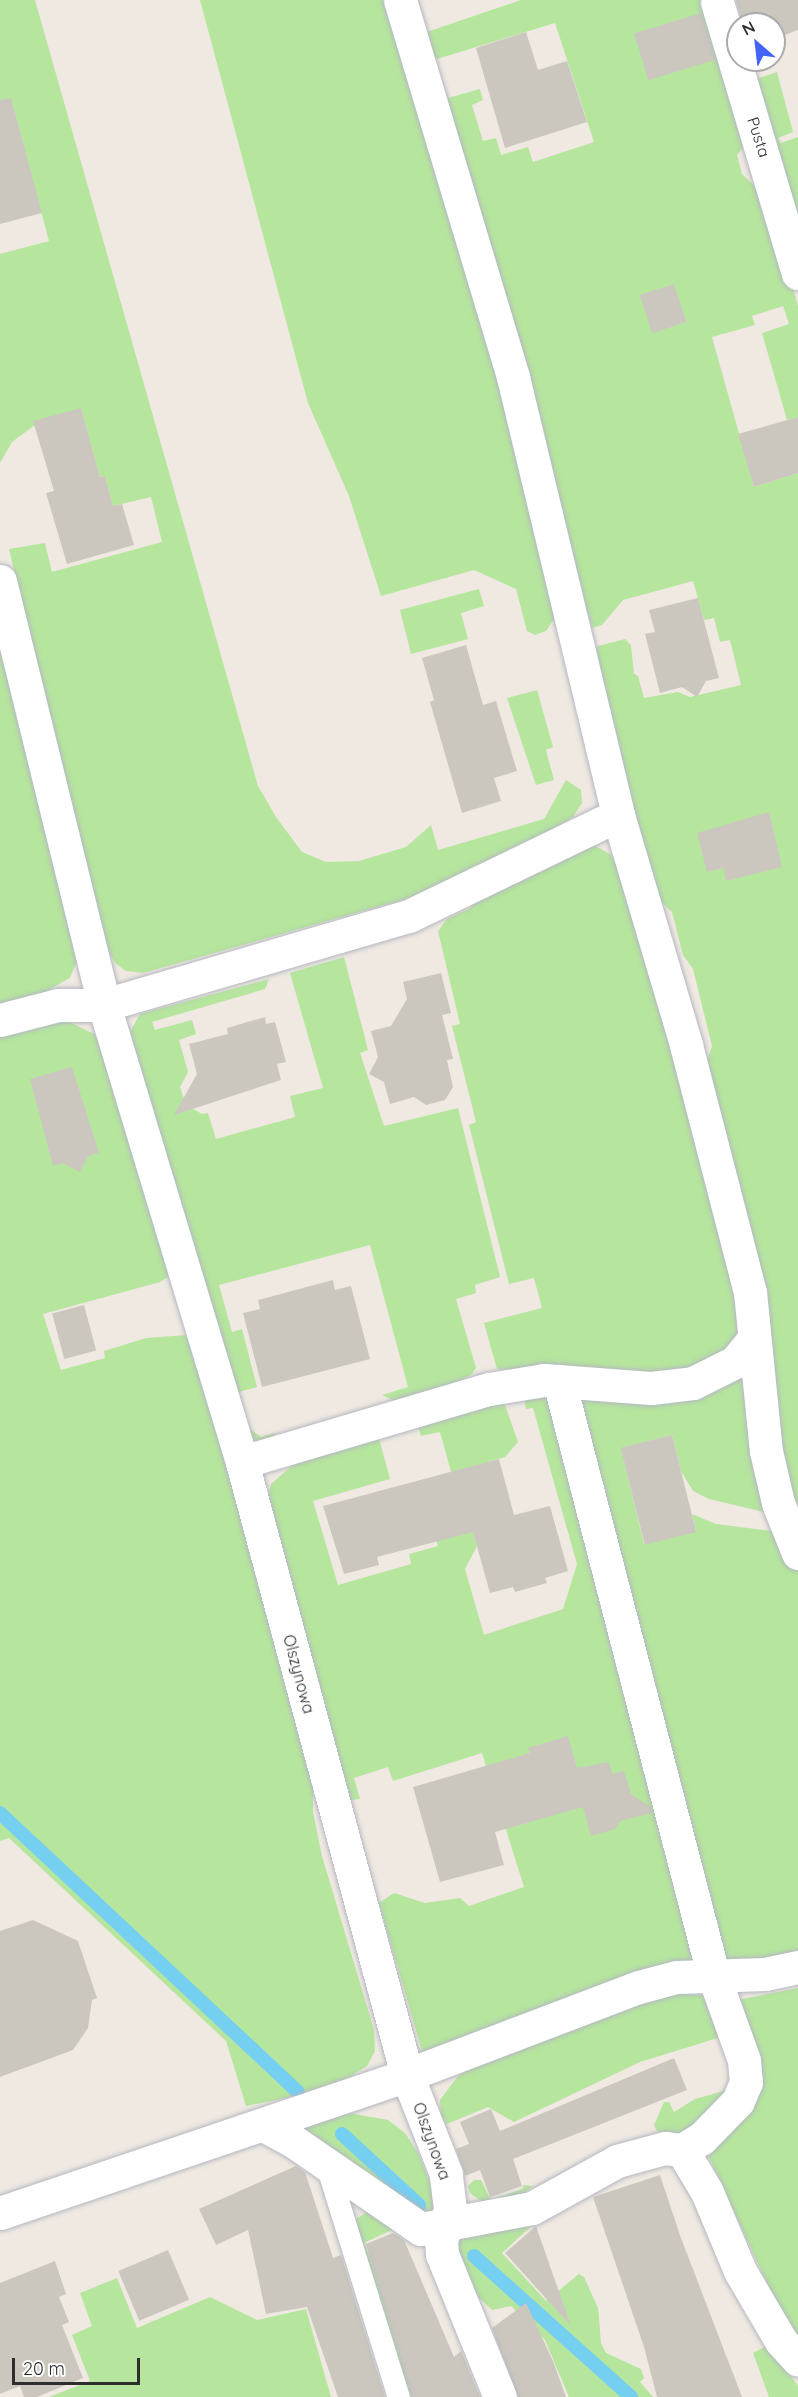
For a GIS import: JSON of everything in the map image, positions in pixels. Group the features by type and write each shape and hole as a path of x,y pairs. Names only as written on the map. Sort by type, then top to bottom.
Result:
{"street":[{"path":"400,0 513,377 618,815 686,1045 750,1292 752,1341 766,1451 778,1503 798,1553"},
{"name":"Pusta","path":"717,2 798,273"},
{"name":"Olszynowa","path":"0,581 104,1005 242,1462 407,2074 446,2174 450,2195 442,2254 500,2397"},
{"path":"0,1020 58,1005 104,1005 410,916 618,815"},
{"path":"242,1462 489,1389 559,1381 651,1388 693,1383 735,1362 752,1341"},
{"path":"263,2125 327,2165 414,2226 431,2229 445,2223 532,2208 617,2161 664,2148 682,2150 722,2119 738,2101 746,2082 744,2060 713,1974 559,1381"},
{"path":"0,2213 263,2125 639,1987 677,1977 765,1974 798,1968"},
{"path":"682,2150 707,2192 740,2271 781,2341 798,2360"}],"lane":[{"path":"327,2165 399,2397"}],"green space":[{"path":"0,0 35,0 258,786 276,817 302,852 326,862 359,861 406,847 431,825 438,850 544,819 566,780 581,790 582,803 573,817 525,845 409,898 143,973 126,971 115,963 105,944 9,549 45,543 52,572 162,542 151,497 113,506 105,476 100,477 81,409 34,421 35,425 12,442 0,463 0,254 49,241 12,103 0,106"},
{"path":"200,0 390,0 529,469 556,616 546,631 535,635 527,631 516,589 474,570 381,596 349,496 308,403"},
{"path":"521,0 707,0 726,60 726,72 730,72 751,138 737,155 742,174 767,198 798,306 798,417 787,420 762,333 789,324 783,306 752,316 755,325 712,337 754,487 798,473 798,1517 790,1497 703,1073 712,1046 693,969 683,955 672,912 657,898 619,769 596,651 598,646 625,639 631,645 634,674 638,676 644,698 678,692 690,697 741,685 730,640 720,642 714,618 704,620 693,581 623,600 602,625 592,628 527,379 441,100 480,89 483,100 472,105 483,141 496,138 501,155 528,147 533,162 594,142 555,23 427,62 418,35"},
{"path":"777,72 793,132 778,138 781,143 798,137 798,234 753,80"},
{"path":"479,589 484,606 461,613 468,639 411,654 400,610"},
{"path":"0,610 77,936 76,963 70,978 39,995 0,1007"},
{"path":"537,690 553,747 546,750 554,780 536,785 507,698"},
{"path":"581,846 595,846 610,854 623,875 713,1196 742,1331 734,1345 689,1373 497,1369 484,1323 542,1308 534,1278 509,1284 469,1125 476,1122 452,1026 460,1024 438,931 447,919 471,908 474,895"},
{"path":"344,957 368,1050 360,1053 384,1126 458,1108 500,1277 475,1285 476,1293 456,1299 476,1368 472,1374 452,1385 395,1401 382,1395 408,1387 370,1245 219,1285 232,1332 242,1329 257,1387 239,1392 249,1428 261,1437 274,1433 277,1438 261,1443 250,1437 130,1043 130,1032 140,1014 269,979 265,989 152,1022 155,1030 192,1020 196,1034 179,1040 188,1072 180,1087 186,1105 202,1114 208,1113 216,1139 295,1117 290,1096 323,1088 290,973"},
{"path":"61,1018 94,1034 103,1047 171,1275 160,1282 43,1314 61,1370 105,1358 104,1351 146,1338 188,1335 251,1539 313,1777 313,1812 322,1856 374,2030 375,2051 367,2066 346,2079 286,2098 246,2106 226,2041 9,1838 0,1841 0,1030"},
{"path":"746,1365 772,1514 709,1499 693,1491 681,1471 672,1435 621,1448 644,1544 696,1531 692,1514 716,1524 779,1532 798,1570 798,1958 423,2054 379,1903 394,1893 425,1903 460,1898 469,1906 524,1887 482,1753 393,1781 388,1767 354,1778 360,1799 350,1800 268,1521 267,1500 271,1484 294,1464 379,1438 390,1479 313,1501 338,1585 411,1564 409,1554 438,1546 419,1481 451,1472 440,1432 421,1436 418,1426 494,1401 505,1405 518,1442 505,1457 457,1471 477,1546 465,1569 484,1635 563,1609 577,1564 533,1408 526,1409 524,1399"},
{"path":"798,1988 798,2337 773,2296 709,2157 712,2143 749,2102 737,2000"},
{"path":"668,1994 702,1995 709,2000 721,2037 640,2062 514,2122 488,2107 447,2124 441,2116 440,2100 458,2076 486,2061 644,2000"},
{"path":"734,2088 732,2095 684,2132 667,2135 657,2131 654,2125 664,2102 669,2102 674,2112 695,2099"},
{"path":"343,2112 388,2120 405,2133 418,2153 435,2195 438,2208 428,2218 301,2130"},
{"path":"474,2180 481,2180 491,2200 522,2189 524,2185 533,2186 515,2199 482,2202 470,2193 468,2186"},
{"path":"367,2212 398,2227 364,2243 430,2397 407,2397 353,2221"},
{"path":"538,2220 502,2253 546,2301 579,2274 584,2277 598,2308 601,2343 606,2353 641,2369 644,2378 640,2382 653,2397 569,2397 545,2340 511,2306 492,2310 462,2282 454,2259 457,2233"},
{"path":"117,2278 137,2328 210,2297 257,2320 306,2309 331,2397 49,2397 90,2381 72,2335 92,2326 80,2293"},
{"path":"768,2345 798,2386 798,2397 769,2397 753,2353"}],"building":[{"path":"736,0 798,0 798,30 786,34 786,12 740,12"},
{"path":"701,13 715,60 648,80 634,33"},
{"path":"526,32 538,70 567,61 587,122 505,148 476,48"},
{"path":"11,98 42,213 0,224 0,100"},
{"path":"674,284 686,322 652,333 640,295"},
{"path":"81,408 100,477 105,476 113,506 122,504 134,545 67,564 46,493 54,491 33,421"},
{"path":"798,417 798,473 754,487 738,434"},
{"path":"698,598 719,678 706,681 697,697 682,687 660,693 645,634 655,632 649,610"},
{"path":"466,645 483,705 496,701 517,771 494,778 501,801 462,813 430,702 434,700 422,658"},
{"path":"769,812 782,867 726,881 723,868 707,872 697,833"},
{"path":"441,973 451,1013 442,1015 453,1059 447,1060 453,1087 445,1100 426,1105 414,1097 390,1104 384,1082 369,1074 378,1057 371,1031 391,1026 407,999 403,982"},
{"path":"265,1017 266,1024 275,1022 286,1062 277,1064 281,1080 174,1115 197,1074 189,1044 228,1034 227,1028"},
{"path":"72,1067 99,1153 88,1156 80,1172 63,1163 53,1166 30,1079"},
{"path":"333,1280 335,1290 351,1286 370,1359 262,1387 243,1313 260,1309 258,1300"},
{"path":"84,1305 96,1350 64,1359 52,1314"},
{"path":"672,1435 696,1532 645,1545 621,1448"},
{"path":"499,1459 514,1515 550,1506 568,1571 545,1578 547,1583 515,1592 513,1587 490,1593 473,1532 377,1557 379,1565 344,1574 323,1506"},
{"path":"568,1736 577,1768 609,1762 612,1774 624,1771 631,1794 650,1807 652,1813 620,1821 615,1829 591,1836 583,1807 495,1832 504,1865 440,1882 413,1787 530,1753 528,1748"},
{"path":"33,1920 78,1941 97,1998 92,2000 88,2028 73,2050 0,2077 0,1931"},
{"path":"674,2058 687,2090 513,2159 522,2186 490,2197 480,2170 465,2176 456,2149 469,2144 460,2122 491,2109 500,2131"},
{"path":"296,2166 305,2172 333,2258 341,2255 385,2397 338,2397 307,2307 266,2314 248,2230 216,2245 199,2209"},
{"path":"660,2175 681,2238 742,2397 657,2397 644,2347 593,2197"},
{"path":"536,2226 571,2326 505,2253"},
{"path":"393,2233 404,2240 454,2357 461,2351 480,2397 412,2397 366,2244"},
{"path":"168,2250 189,2300 139,2321 118,2271"},
{"path":"55,2261 66,2294 59,2297 69,2322 62,2325 83,2378 37,2397 24,2397 20,2386 0,2394 0,2283"},
{"path":"526,2303 553,2361 566,2397 518,2397 492,2328"}],"waterway":[{"path":"0,1813 298,2092"},
{"path":"342,2134 419,2205"},
{"path":"474,2256 631,2397"}]}
